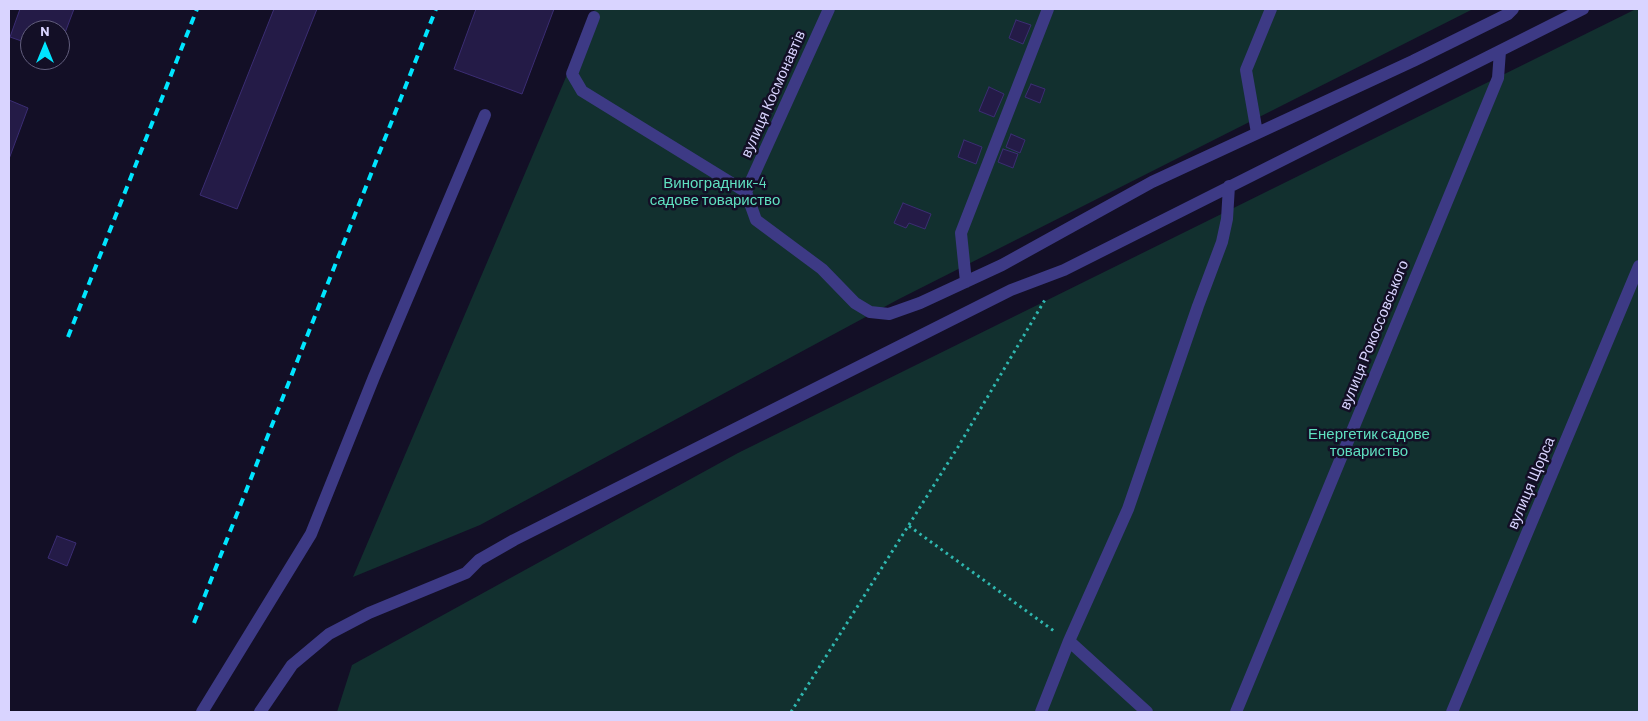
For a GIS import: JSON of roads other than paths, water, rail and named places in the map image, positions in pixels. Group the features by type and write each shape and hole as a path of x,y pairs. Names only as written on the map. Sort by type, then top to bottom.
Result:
{"lane":[{"name":"вулиця Космонавтів","path":"746,192 829,9"},
{"path":"966,282 962,233 1048,9"},
{"path":"1257,133 1246,70 1271,9"},
{"path":"260,712 292,665 329,634 369,613 466,573 479,560 514,540 1011,290 1064,270 1583,9"},
{"path":"594,17 572,74 582,91 746,192 756,220 822,270 855,302 870,312 889,314 1002,265 1152,182 1413,61 1510,11"},
{"name":"вулиця Рокоссовського","path":"1236,712 1498,78 1500,51"},
{"path":"202,712 311,534 374,377 485,115"},
{"path":"1041,712 1069,641 1128,509 1222,242 1227,219 1229,186"},
{"name":"вулиця Щорса","path":"1452,712 1639,266"},
{"path":"1069,641 1147,712"}],"railway":[{"path":"68,337 197,9"},
{"path":"194,623 436,9"}],"park label":[{"name":"Виноградник-4 садове товариство","path":"715,192"},
{"name":"Енергетик садове товариство","path":"1369,442"}]}
